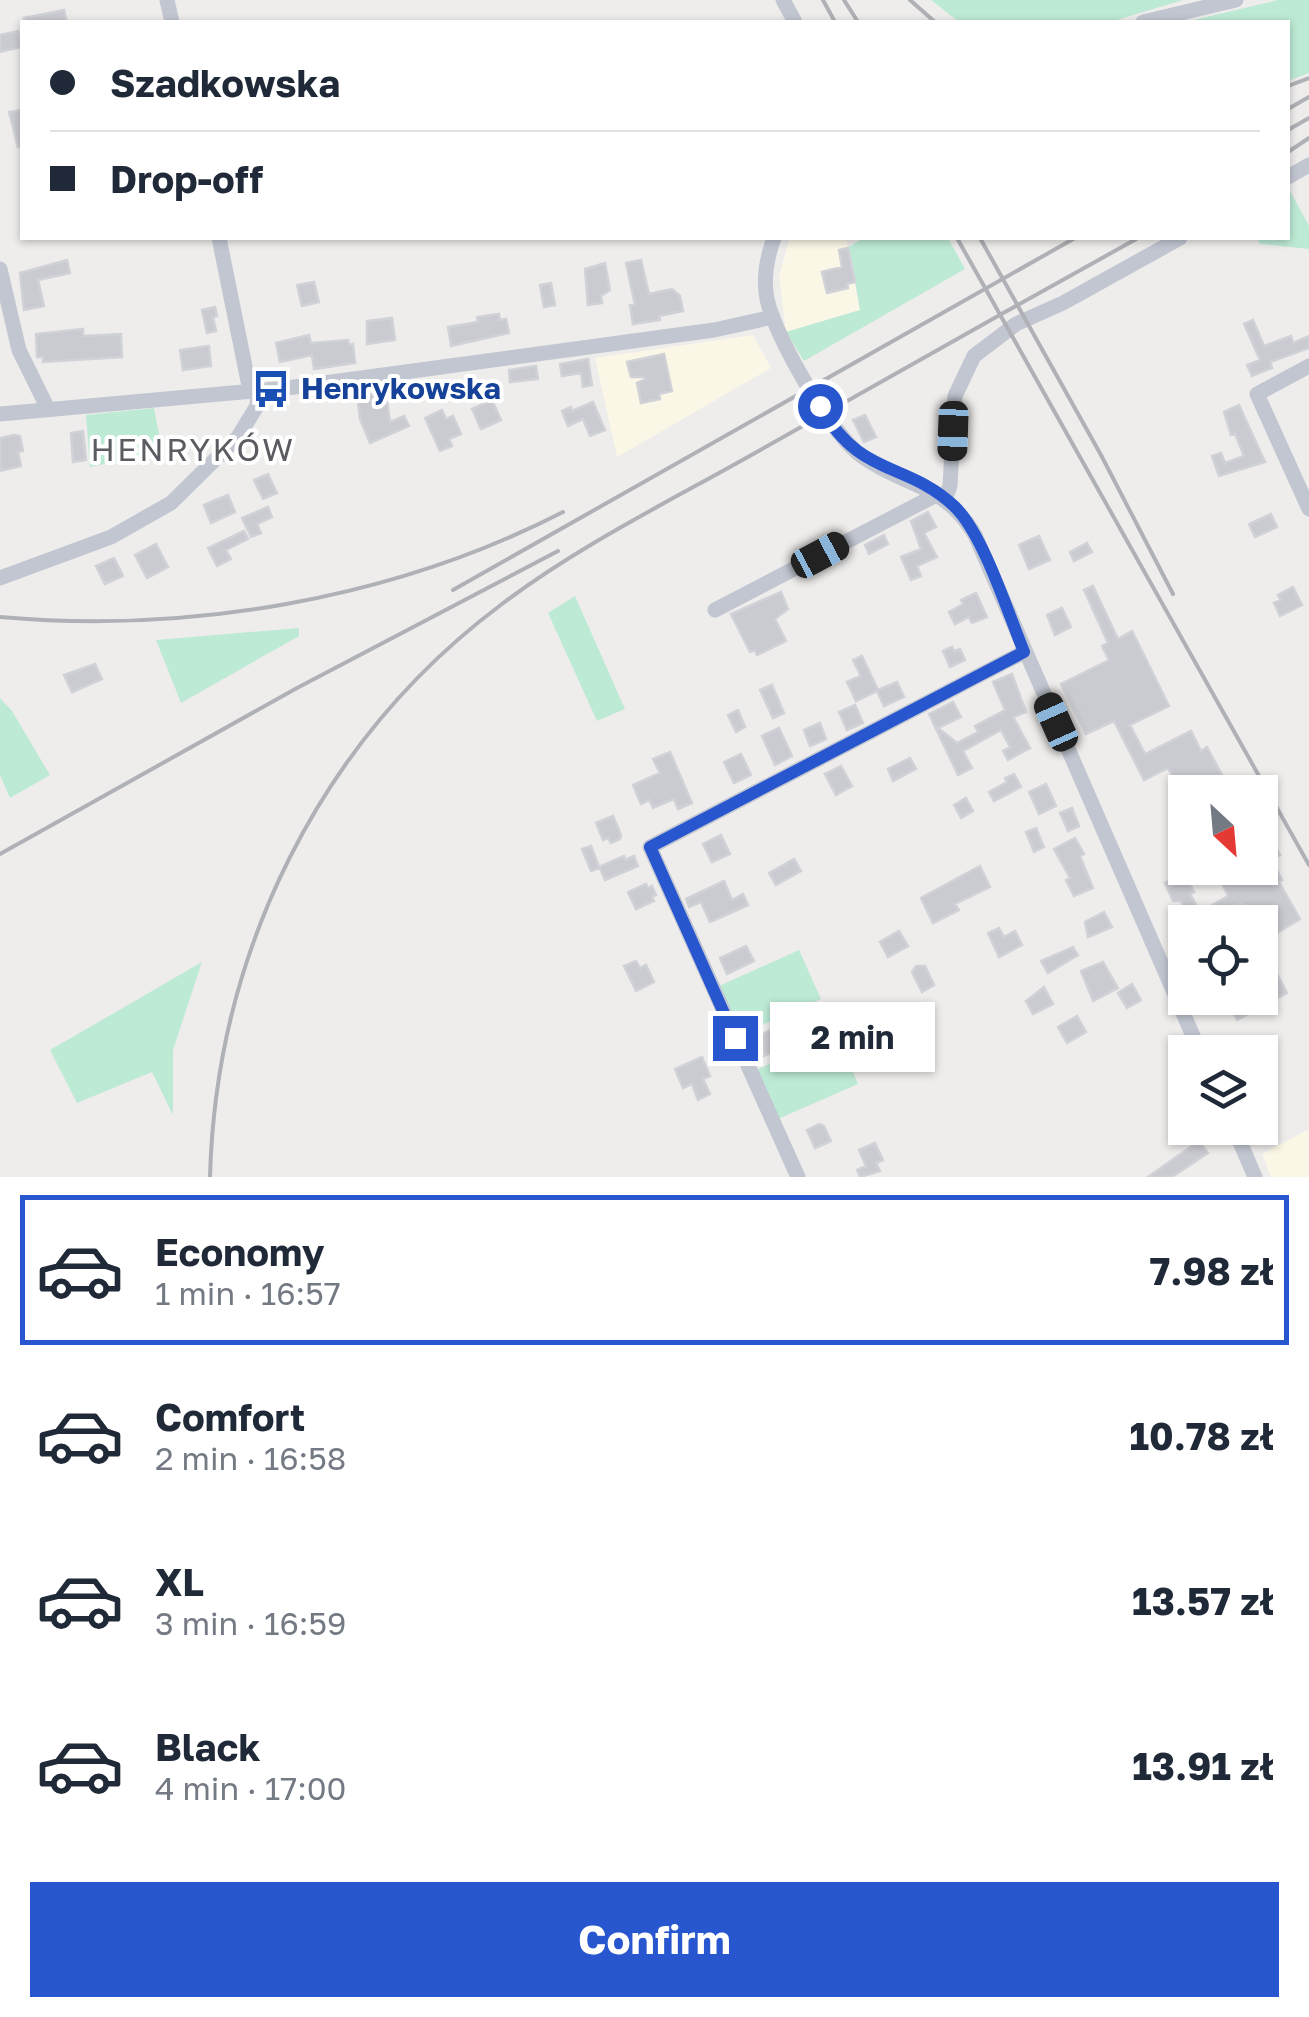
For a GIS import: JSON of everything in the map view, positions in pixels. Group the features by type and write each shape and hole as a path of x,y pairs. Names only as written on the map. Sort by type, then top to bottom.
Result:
{"street":[{"path":"1151,20 1226,1"},
{"path":"0,578 80,550 162,510 238,437 257,406 219,240"},
{"path":"774,240 766,277 772,316 840,438 872,463 942,496 975,536 1193,1035"},
{"path":"715,610 942,496 950,486 956,396 974,356 1016,324 1063,303 1176,240"},
{"path":"0,269 19,350 48,410"},
{"path":"0,414 254,390 714,330 772,316"},
{"path":"1309,366 1258,394 1309,510"},
{"path":"798,1177 650,847 1024,652"},
{"path":"1242,1145 1256,1177"}],"shaded area":[{"path":"789,240 846,240 860,310 786,332 779,276"},
{"path":"753,335 771,368 617,457 595,358"},
{"path":"1309,1129 1309,1177 1271,1177 1262,1154"}],"green space":[{"path":"931,0 1183,0 1117,20 956,20"},
{"path":"1278,0 1309,0 1309,73 1290,80 1290,20 1193,20"},
{"path":"1290,191 1309,226 1309,249 1260,244 1258,240 1290,240"},
{"path":"860,240 949,240 965,269 804,361 786,332 860,310 849,247"},
{"path":"154,408 161,444 152,454 90,467 86,415"},
{"path":"575,596 625,709 597,721 548,613"},
{"path":"299,628 299,636 181,703 156,640"},
{"path":"0,698 50,775 10,798 0,775"},
{"path":"799,950 821,999 740,1035 719,986"},
{"path":"202,962 173,1050 173,1115 152,1072 77,1103 50,1050"},
{"path":"836,1034 858,1084 778,1119 756,1070"}],"building":[{"path":"64,10 66,20 24,20"},
{"path":"18,31 20,47 0,52 0,35"},
{"path":"20,110 20,146 18,147 9,112"},
{"path":"848,248 855,282 847,284 848,288 827,293 822,272 842,267 839,250"},
{"path":"67,260 70,273 38,280 44,306 24,310 20,273"},
{"path":"641,260 649,294 672,289 680,296 683,311 633,324 630,305 635,305 626,263"},
{"path":"605,263 610,290 601,296 602,303 588,305 585,269"},
{"path":"314,282 319,302 302,306 297,285"},
{"path":"551,283 555,305 544,307 540,285"},
{"path":"215,307 216,331 207,333 202,310"},
{"path":"499,314 500,320 506,319 509,333 451,346 448,327"},
{"path":"392,318 395,340 367,344 367,321"},
{"path":"1253,320 1264,346 1291,336 1293,343 1309,336 1309,348 1270,362 1272,368 1252,376 1247,365 1260,360 1244,324"},
{"path":"83,329 83,336 121,334 122,357 43,362 43,357 37,357 36,334"},
{"path":"309,335 311,343 348,340 349,345 353,344 355,363 314,369 312,355 280,362 276,343"},
{"path":"209,346 211,366 183,370 180,350"},
{"path":"664,354 672,391 659,394 660,399 641,403 637,383 646,379 631,377 627,362"},
{"path":"588,359 592,385 583,387 581,373 562,376 560,364"},
{"path":"536,366 538,379 510,382 509,370"},
{"path":"386,394 390,422 404,416 409,426 370,443 360,419 357,395"},
{"path":"492,400 501,420 481,429 472,409"},
{"path":"593,402 605,430 590,436 583,419 568,426 562,411"},
{"path":"1239,405 1265,462 1219,476 1212,456 1221,453 1225,463 1244,456 1235,434 1231,435 1224,412"},
{"path":"442,410 446,419 453,416 461,434 449,439 452,446 440,451 425,418"},
{"path":"865,415 876,437 864,442 853,420"},
{"path":"83,431 86,460 73,462 71,433"},
{"path":"20,436 21,466 0,471 0,438"},
{"path":"268,474 277,493 263,499 254,480"},
{"path":"228,495 235,512 211,523 204,505"},
{"path":"268,507 272,517 257,524 261,533 251,537 242,518"},
{"path":"928,512 936,527 924,533 937,557 917,566 921,576 911,580 901,557 921,549 911,521"},
{"path":"1271,514 1277,527 1255,537 1249,524"},
{"path":"244,531 248,539 226,550 231,559 217,566 208,548"},
{"path":"884,535 888,544 869,554 865,545"},
{"path":"1039,536 1050,560 1029,569 1019,545"},
{"path":"1087,543 1092,552 1074,561 1070,552"},
{"path":"156,544 168,567 147,578 135,555"},
{"path":"114,558 123,576 105,584 96,566"},
{"path":"1093,586 1118,639 1132,631 1169,706 1130,725 1145,754 1191,731 1201,751 1207,747 1222,775 1172,775 1168,768 1144,780 1114,721 1086,734 1061,684 1109,660 1102,646 1108,643 1084,590"},
{"path":"1293,587 1302,605 1280,616 1274,603 1281,600 1278,595"},
{"path":"781,592 788,609 775,619 786,641 757,655 755,650 750,652 731,614"},
{"path":"976,593 987,617 972,623 969,617 955,624 949,612"},
{"path":"1062,608 1071,627 1055,635 1047,615"},
{"path":"952,647 954,651 960,649 965,660 950,667 943,651"},
{"path":"862,656 878,690 897,682 904,697 884,706 877,691 856,701 847,682 861,676 853,660"},
{"path":"95,664 102,679 72,692 64,675"},
{"path":"1012,674 1026,712 1013,717 1030,748 1008,760 1003,751 1010,747 1001,730 963,751 972,768 958,775 929,714 953,702 961,717 938,728 957,743 978,732 975,726 1005,710 993,682"},
{"path":"772,685 784,713 773,718 760,690"},
{"path":"855,705 863,723 847,730 839,712"},
{"path":"738,710 745,727 736,732 728,715"},
{"path":"820,723 826,739 810,746 804,730"},
{"path":"779,728 792,756 775,765 762,736"},
{"path":"670,752 692,803 678,809 674,799 653,808 649,800 641,804 633,785 660,773 653,759"},
{"path":"741,754 751,775 734,783 724,762"},
{"path":"910,758 916,769 893,781 888,769"},
{"path":"841,766 852,786 836,795 825,774"},
{"path":"1014,774 1021,787 994,801 989,792"},
{"path":"1046,784 1056,806 1039,814 1029,792"},
{"path":"966,798 973,811 961,818 954,805"},
{"path":"1072,808 1079,826 1068,831 1060,813"},
{"path":"613,816 621,835 611,843 608,838 603,840 596,823"},
{"path":"1036,828 1044,847 1034,852 1026,832"},
{"path":"721,835 730,854 712,862 703,844"},
{"path":"1075,838 1084,854 1080,856 1093,888 1074,896 1066,880 1070,878 1054,849"},
{"path":"591,846 599,867 624,856 625,860 634,856 638,866 605,880 600,868 591,871 582,849"},
{"path":"794,859 801,871 776,885 769,873"},
{"path":"980,866 990,887 955,904 959,910 933,923 921,898"},
{"path":"1278,872 1282,880 1279,882 1300,919 1278,932 1278,905 1212,905 1228,896 1223,885 1278,885"},
{"path":"724,881 732,900 743,894 748,905 710,922 701,902 689,907 686,899"},
{"path":"1165,883 1190,885 1194,892 1190,894 1196,905 1173,901"},
{"path":"646,884 648,888 652,886 654,901 636,909 628,892"},
{"path":"1104,912 1112,927 1088,937 1085,922"},
{"path":"999,928 1004,937 1015,931 1022,945 999,957 988,933"},
{"path":"899,931 908,946 888,957 880,942"},
{"path":"746,946 754,961 727,974 720,958"},
{"path":"1073,947 1078,955 1048,973 1041,961"},
{"path":"636,961 640,968 646,965 654,982 636,991 624,966"},
{"path":"1103,962 1118,988 1093,1001 1081,971"},
{"path":"916,966 925,966 934,985 922,992 912,972"},
{"path":"1278,976 1287,993 1278,998"},
{"path":"1132,984 1141,1000 1127,1008 1118,993"},
{"path":"1044,987 1053,1004 1033,1014 1026,1001"},
{"path":"1077,1016 1086,1032 1067,1043 1058,1027"},
{"path":"778,1027 786,1046 764,1056 759,1035"},
{"path":"702,1057 710,1076 703,1079 710,1094 698,1100 692,1084 683,1088 675,1069"},
{"path":"819,1124 831,1141 815,1148 807,1130"},
{"path":"875,1143 883,1160 876,1163 880,1171 860,1177 857,1170 866,1166 859,1150"},
{"path":"1193,1145 1202,1145 1208,1153 1172,1177 1148,1177"}],"railway":[{"path":"823,0 834,20"},
{"path":"844,0 857,20"},
{"path":"910,0 933,20"},
{"path":"1290,85 1309,78"},
{"path":"1290,108 1309,97"},
{"path":"1290,129 1309,118"},
{"path":"1290,151 1309,138"},
{"path":"958,240 1309,865"},
{"path":"981,240 1173,594"},
{"path":"453,590 1071,240"},
{"path":"210,1177 217,1093 233,1012 257,933 290,857 331,786 380,719 437,658 502,604 594,543 1134,240"},
{"path":"0,617 144,620 289,604 430,568 563,512"},
{"path":"0,854 297,688 558,551"}],"place":[{"name":"Henrykowska","path":"271,389"}],"district":[{"name":"HENRYKÓW","path":"193,450"}],"route":[{"path":"735,1038 650,847 1024,652 975,536 959,512 938,494 872,463 850,447 820,406"}]}
